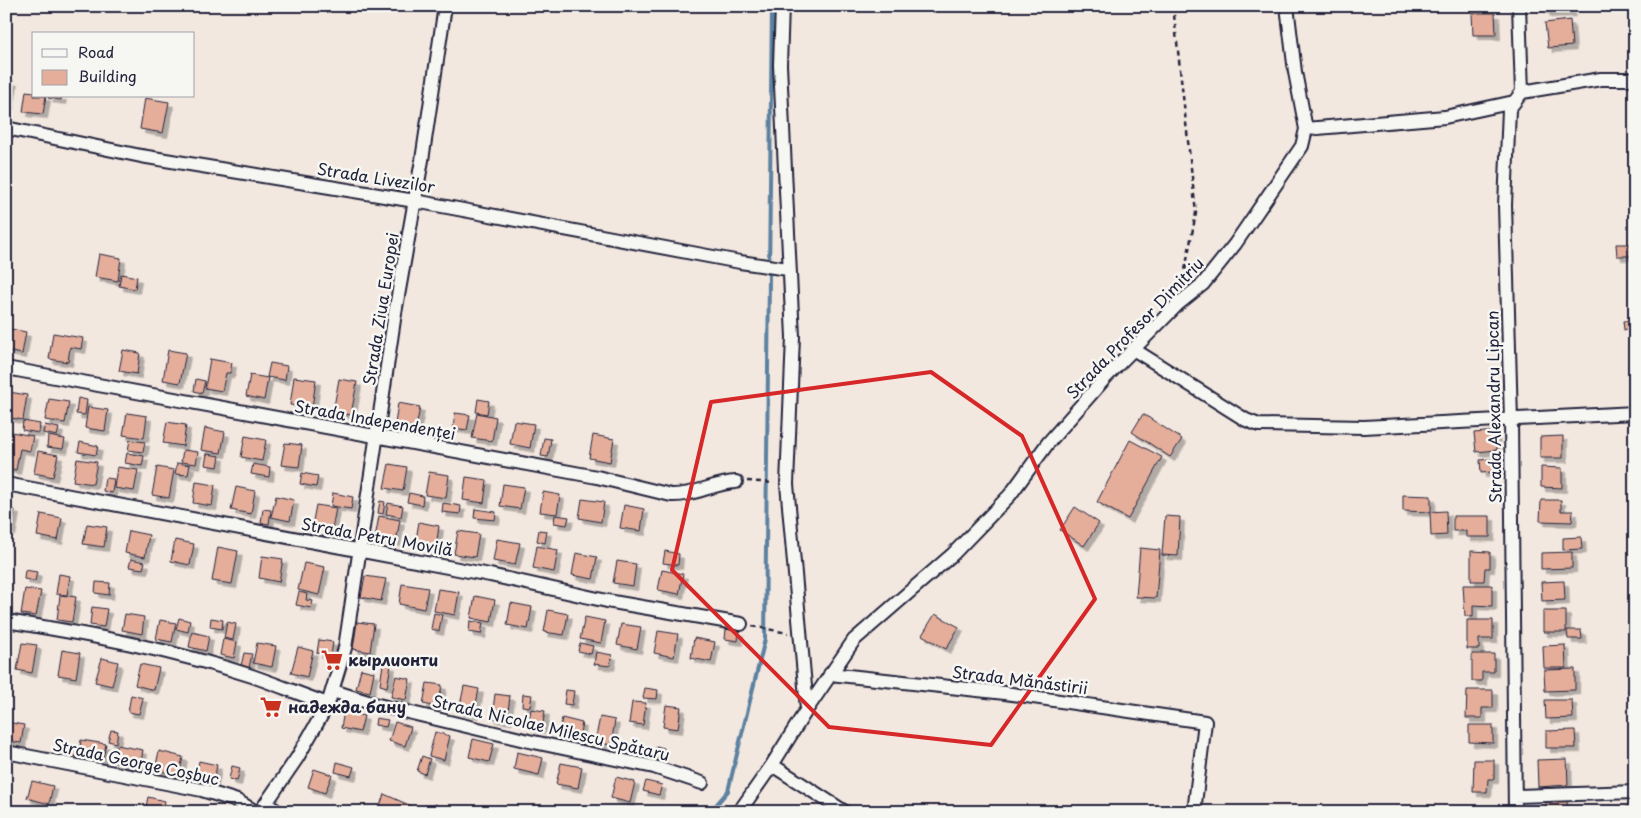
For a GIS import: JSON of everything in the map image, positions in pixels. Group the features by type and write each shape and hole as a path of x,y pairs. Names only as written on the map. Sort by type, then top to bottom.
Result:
{"street":[{"name":"Strada Ziua Europei","path":"261,809 297,758 328,704 345,648 395,313 415,201 445,6"},
{"path":"782,6 780,65 782,268 793,337 787,484 807,709"},
{"path":"1287,6 1295,72 1306,129 1445,117 1518,97 1601,79 1635,79"},
{"name":"Strada Alexandru Lipcan","path":"1515,812 1511,420 1505,206 1509,109 1518,97 1519,6"},
{"name":"Strada Livezilor","path":"6,128 141,156 415,201 740,262 782,268"},
{"name":"Strada Profesor Dimitriu","path":"739,812 854,640 953,554 1010,495 1048,443 1106,376 1178,304 1203,284 1236,244 1302,146 1306,129"},
{"path":"1133,349 1246,420 1259,425 1364,428 1635,413"},
{"name":"Strada Independenței","path":"6,368 597,477 671,495 682,496 720,483 736,482"},
{"name":"Strada Petru Movilă","path":"6,484 490,575 607,601 741,624"},
{"path":"6,621 129,644 209,664 252,676 328,704"},
{"name":"Strada Mănăstirii","path":"830,674 1005,693 1205,722 1194,812"},
{"name":"Strada Nicolae Milescu Spătaru","path":"333,691 374,704 529,741 654,767 702,783"},
{"name":"Strada George Coșbuc","path":"6,752 202,790 261,809 279,812"},
{"path":"772,765 845,812"},
{"path":"1515,796 1635,792"}],"path":[{"path":"1173,6 1196,213 1178,304"},
{"path":"756,481 774,483"},
{"path":"756,627 774,630"}],"highlighted area":[{"path":"931,372 1022,436 1095,599 991,745 829,727 672,570 711,402"}],"building":[{"path":"1545,6 1571,6 1571,12 1546,13"},
{"path":"1472,13 1495,13 1496,35 1473,35"},
{"path":"1570,20 1572,46 1548,48 1545,23"},
{"path":"6,80 13,81 9,106 6,106"},
{"path":"26,91 32,92 32,98 46,98 43,114 23,112"},
{"path":"145,98 169,102 163,133 140,129"},
{"path":"1616,244 1635,244 1635,256 1617,256"},
{"path":"99,254 121,258 118,281 95,277"},
{"path":"121,274 137,277 135,289 119,286"},
{"path":"1635,320 1635,329 1624,330 1623,321"},
{"path":"6,328 26,332 22,354 6,351"},
{"path":"53,333 83,338 81,349 70,347 68,362 49,359"},
{"path":"123,350 140,353 137,374 119,371"},
{"path":"168,350 186,353 180,383 163,380"},
{"path":"210,359 232,363 230,373 226,373 222,391 205,388"},
{"path":"270,363 287,366 285,380 267,377"},
{"path":"250,375 268,378 264,400 246,396"},
{"path":"294,377 316,380 312,408 290,405"},
{"path":"196,379 205,381 202,393 194,391"},
{"path":"339,379 357,382 351,415 333,412"},
{"path":"9,392 27,395 23,420 6,417"},
{"path":"78,398 87,400 85,415 76,414"},
{"path":"49,399 69,402 65,423 45,420"},
{"path":"478,399 489,401 487,414 476,412"},
{"path":"398,403 420,407 416,428 395,424"},
{"path":"88,407 108,410 105,431 85,428"},
{"path":"127,413 147,416 144,438 123,435"},
{"path":"455,413 470,415 467,430 453,428"},
{"path":"477,413 496,417 492,441 472,438"},
{"path":"1143,414 1182,439 1170,457 1132,432"},
{"path":"23,421 40,424 39,433 22,430"},
{"path":"514,421 534,424 530,448 510,444"},
{"path":"167,422 186,425 183,446 163,443"},
{"path":"45,425 59,428 57,436 43,433"},
{"path":"205,428 225,432 221,453 201,450"},
{"path":"6,431 33,436 30,451 20,449 16,470 6,468"},
{"path":"1495,431 1497,450 1476,452 1474,433"},
{"path":"593,435 614,439 610,462 589,458"},
{"path":"48,436 65,439 63,449 47,447"},
{"path":"245,436 266,440 262,461 241,457"},
{"path":"1563,436 1563,458 1540,458 1540,437"},
{"path":"544,438 551,439 548,457 541,456"},
{"path":"130,440 145,442 143,452 128,450"},
{"path":"1130,440 1162,457 1128,519 1097,502"},
{"path":"80,442 98,446 96,455 78,452"},
{"path":"285,443 302,445 299,467 281,465"},
{"path":"183,450 198,452 196,464 181,462"},
{"path":"38,451 58,455 53,477 34,473"},
{"path":"127,453 144,456 142,466 125,463"},
{"path":"207,454 220,456 218,467 205,465"},
{"path":"1499,458 1501,471 1481,473 1480,460"},
{"path":"77,459 97,462 93,484 73,481"},
{"path":"177,463 190,465 188,475 175,474"},
{"path":"253,464 270,467 269,477 251,474"},
{"path":"389,464 407,467 403,491 384,488"},
{"path":"117,467 138,470 134,491 114,488"},
{"path":"157,467 174,470 169,498 152,495"},
{"path":"1541,467 1562,468 1562,488 1541,487"},
{"path":"429,472 449,475 446,498 425,495"},
{"path":"302,473 318,476 316,487 300,484"},
{"path":"466,477 487,480 484,503 463,500"},
{"path":"105,478 114,479 112,493 103,491"},
{"path":"196,482 215,485 212,506 193,503"},
{"path":"503,484 524,487 520,509 500,506"},
{"path":"236,487 255,491 251,514 231,510"},
{"path":"543,492 560,495 557,514 540,512"},
{"path":"333,493 353,497 351,509 331,506"},
{"path":"409,493 423,496 422,505 407,502"},
{"path":"1403,495 1431,496 1431,512 1403,511"},
{"path":"276,496 294,500 290,521 271,517"},
{"path":"582,499 604,502 601,522 579,518"},
{"path":"1541,500 1561,500 1561,511 1573,511 1572,522 1540,521"},
{"path":"380,501 385,502 383,514 378,513"},
{"path":"388,503 403,506 401,517 386,514"},
{"path":"443,503 461,506 460,514 442,512"},
{"path":"316,505 336,508 332,529 312,526"},
{"path":"624,505 644,509 641,531 620,528"},
{"path":"1075,507 1099,523 1084,546 1060,530"},
{"path":"6,508 15,510 11,531 6,530"},
{"path":"263,509 271,510 269,524 261,523"},
{"path":"475,509 496,512 495,520 474,518"},
{"path":"1446,511 1447,535 1431,536 1430,512"},
{"path":"41,514 62,518 58,540 37,536"},
{"path":"555,515 569,517 567,525 554,523"},
{"path":"379,516 400,520 396,542 375,538"},
{"path":"1165,516 1180,517 1178,556 1162,555"},
{"path":"1453,516 1490,516 1490,537 1466,537 1466,531 1453,531"},
{"path":"419,522 439,526 436,548 415,545"},
{"path":"87,524 107,527 104,547 83,544"},
{"path":"539,530 547,531 545,543 537,541"},
{"path":"129,531 149,535 145,557 125,553"},
{"path":"458,531 479,534 475,557 454,554"},
{"path":"1581,537 1582,549 1563,550 1563,538"},
{"path":"497,539 520,543 515,565 493,561"},
{"path":"175,540 194,544 190,565 171,561"},
{"path":"537,546 558,550 554,572 533,568"},
{"path":"218,547 238,551 232,584 212,581"},
{"path":"1140,548 1160,550 1156,598 1136,597"},
{"path":"665,551 679,554 678,565 663,563"},
{"path":"1471,551 1490,552 1490,568 1485,568 1484,581 1471,581"},
{"path":"1572,552 1572,568 1541,569 1541,553"},
{"path":"576,553 597,557 593,579 572,575"},
{"path":"262,556 283,559 279,582 259,578"},
{"path":"131,559 145,562 143,569 129,567"},
{"path":"617,561 636,564 633,586 613,583"},
{"path":"304,563 325,567 319,595 298,590"},
{"path":"25,570 37,572 35,581 24,579"},
{"path":"662,570 683,574 679,594 658,590"},
{"path":"59,574 70,576 67,595 56,594"},
{"path":"365,576 386,579 381,601 361,597"},
{"path":"1564,581 1565,600 1542,601 1541,582"},
{"path":"96,582 110,583 109,595 95,593"},
{"path":"402,584 428,588 424,609 399,604"},
{"path":"1463,585 1492,585 1492,606 1473,605 1473,617 1465,616"},
{"path":"25,589 41,591 36,616 21,614"},
{"path":"438,589 459,592 455,615 434,611"},
{"path":"299,592 307,594 306,600 313,601 311,608 296,605"},
{"path":"60,595 76,597 72,622 57,620"},
{"path":"475,596 495,600 491,622 471,618"},
{"path":"511,603 532,607 528,629 507,625"},
{"path":"92,607 107,609 104,627 90,625"},
{"path":"548,610 568,614 564,635 544,632"},
{"path":"1543,611 1566,611 1566,632 1543,632"},
{"path":"434,613 442,615 439,631 431,629"},
{"path":"125,614 144,617 142,634 122,630"},
{"path":"935,614 959,627 946,649 922,635"},
{"path":"585,617 605,621 601,643 580,639"},
{"path":"179,618 190,621 188,632 176,629"},
{"path":"211,618 223,620 222,629 210,627"},
{"path":"160,620 176,623 172,642 156,639"},
{"path":"1467,620 1493,620 1493,639 1479,639 1479,649 1467,649"},
{"path":"470,621 483,623 481,634 469,632"},
{"path":"227,622 236,624 233,640 224,638"},
{"path":"357,622 374,624 370,652 353,649"},
{"path":"621,624 641,627 637,649 617,645"},
{"path":"726,629 739,631 738,641 725,639"},
{"path":"1567,630 1581,630 1582,639 1568,639"},
{"path":"658,631 678,634 674,657 654,653"},
{"path":"192,632 209,636 206,651 189,647"},
{"path":"694,638 715,642 711,662 691,658"},
{"path":"223,639 237,642 234,658 220,655"},
{"path":"319,640 333,642 331,655 317,653"},
{"path":"22,643 37,645 32,673 17,670"},
{"path":"257,643 276,646 272,667 253,663"},
{"path":"580,643 593,646 591,654 578,651"},
{"path":"1565,645 1566,668 1544,668 1543,646"},
{"path":"298,647 313,651 307,677 291,673"},
{"path":"62,650 80,653 76,678 58,675"},
{"path":"596,652 612,655 610,666 594,664"},
{"path":"244,653 252,654 249,668 241,666"},
{"path":"1472,654 1494,654 1494,672 1482,672 1482,681 1472,681"},
{"path":"102,658 118,662 112,686 95,682"},
{"path":"140,664 159,668 154,690 135,685"},
{"path":"383,664 391,665 387,687 380,685"},
{"path":"361,669 374,672 370,692 356,689"},
{"path":"1575,669 1575,690 1545,691 1544,670"},
{"path":"396,676 410,679 406,700 391,697"},
{"path":"427,683 442,685 438,707 423,704"},
{"path":"1629,683 1635,683 1635,692 1628,692"},
{"path":"464,686 479,689 474,714 459,711"},
{"path":"645,688 658,690 657,699 643,698"},
{"path":"566,690 574,691 572,705 564,704"},
{"path":"1467,690 1493,690 1493,708 1482,708 1482,718 1466,718"},
{"path":"495,694 510,696 507,720 492,718"},
{"path":"523,694 532,695 530,707 522,706"},
{"path":"131,695 143,698 139,714 128,712"},
{"path":"1545,700 1572,700 1573,718 1546,719"},
{"path":"632,702 646,703 643,725 629,723"},
{"path":"666,705 681,707 678,729 663,727"},
{"path":"531,709 545,711 542,729 528,727"},
{"path":"344,711 364,716 360,732 341,728"},
{"path":"600,717 615,720 611,745 595,742"},
{"path":"376,718 388,720 386,727 375,725"},
{"path":"562,718 582,723 579,738 559,734"},
{"path":"6,722 24,725 21,743 6,741"},
{"path":"395,722 411,727 405,746 389,741"},
{"path":"1469,725 1493,725 1493,743 1469,742"},
{"path":"111,730 118,731 116,743 108,741"},
{"path":"1575,730 1576,748 1546,748 1546,731"},
{"path":"435,732 450,736 444,760 429,756"},
{"path":"473,739 494,744 489,762 469,757"},
{"path":"81,740 106,744 103,759 79,755"},
{"path":"117,745 143,750 140,767 114,762"},
{"path":"656,746 664,748 662,759 654,758"},
{"path":"65,750 77,752 75,759 64,758"},
{"path":"159,751 183,757 179,775 155,770"},
{"path":"517,752 543,758 539,775 514,769"},
{"path":"422,756 430,759 425,774 417,771"},
{"path":"1567,759 1568,785 1538,787 1537,760"},
{"path":"1474,760 1494,760 1494,779 1488,779 1487,792 1473,792"},
{"path":"199,761 217,765 214,781 196,777"},
{"path":"337,762 354,767 351,776 335,772"},
{"path":"561,763 582,767 578,788 556,784"},
{"path":"232,766 240,768 237,781 229,779"},
{"path":"314,769 332,775 325,793 308,787"},
{"path":"616,777 635,782 630,803 611,798"},
{"path":"32,781 53,786 49,804 27,798"},
{"path":"646,781 662,785 659,795 643,791"},
{"path":"384,794 425,812 378,812"},
{"path":"148,797 165,801 163,812 145,812"},
{"path":"1567,801 1568,812 1546,812 1546,802"},
{"path":"435,804 444,808 443,812 432,811"},
{"path":"1627,806 1635,806 1635,812 1627,812"},
{"path":"185,807 201,811 201,812 183,812"}],"waterway":[{"path":"710,812 728,791 765,639 772,6"}],"place":[{"name":"кырлионти","path":"332,660"},
{"name":"надежда бану","path":"271,707"}]}
